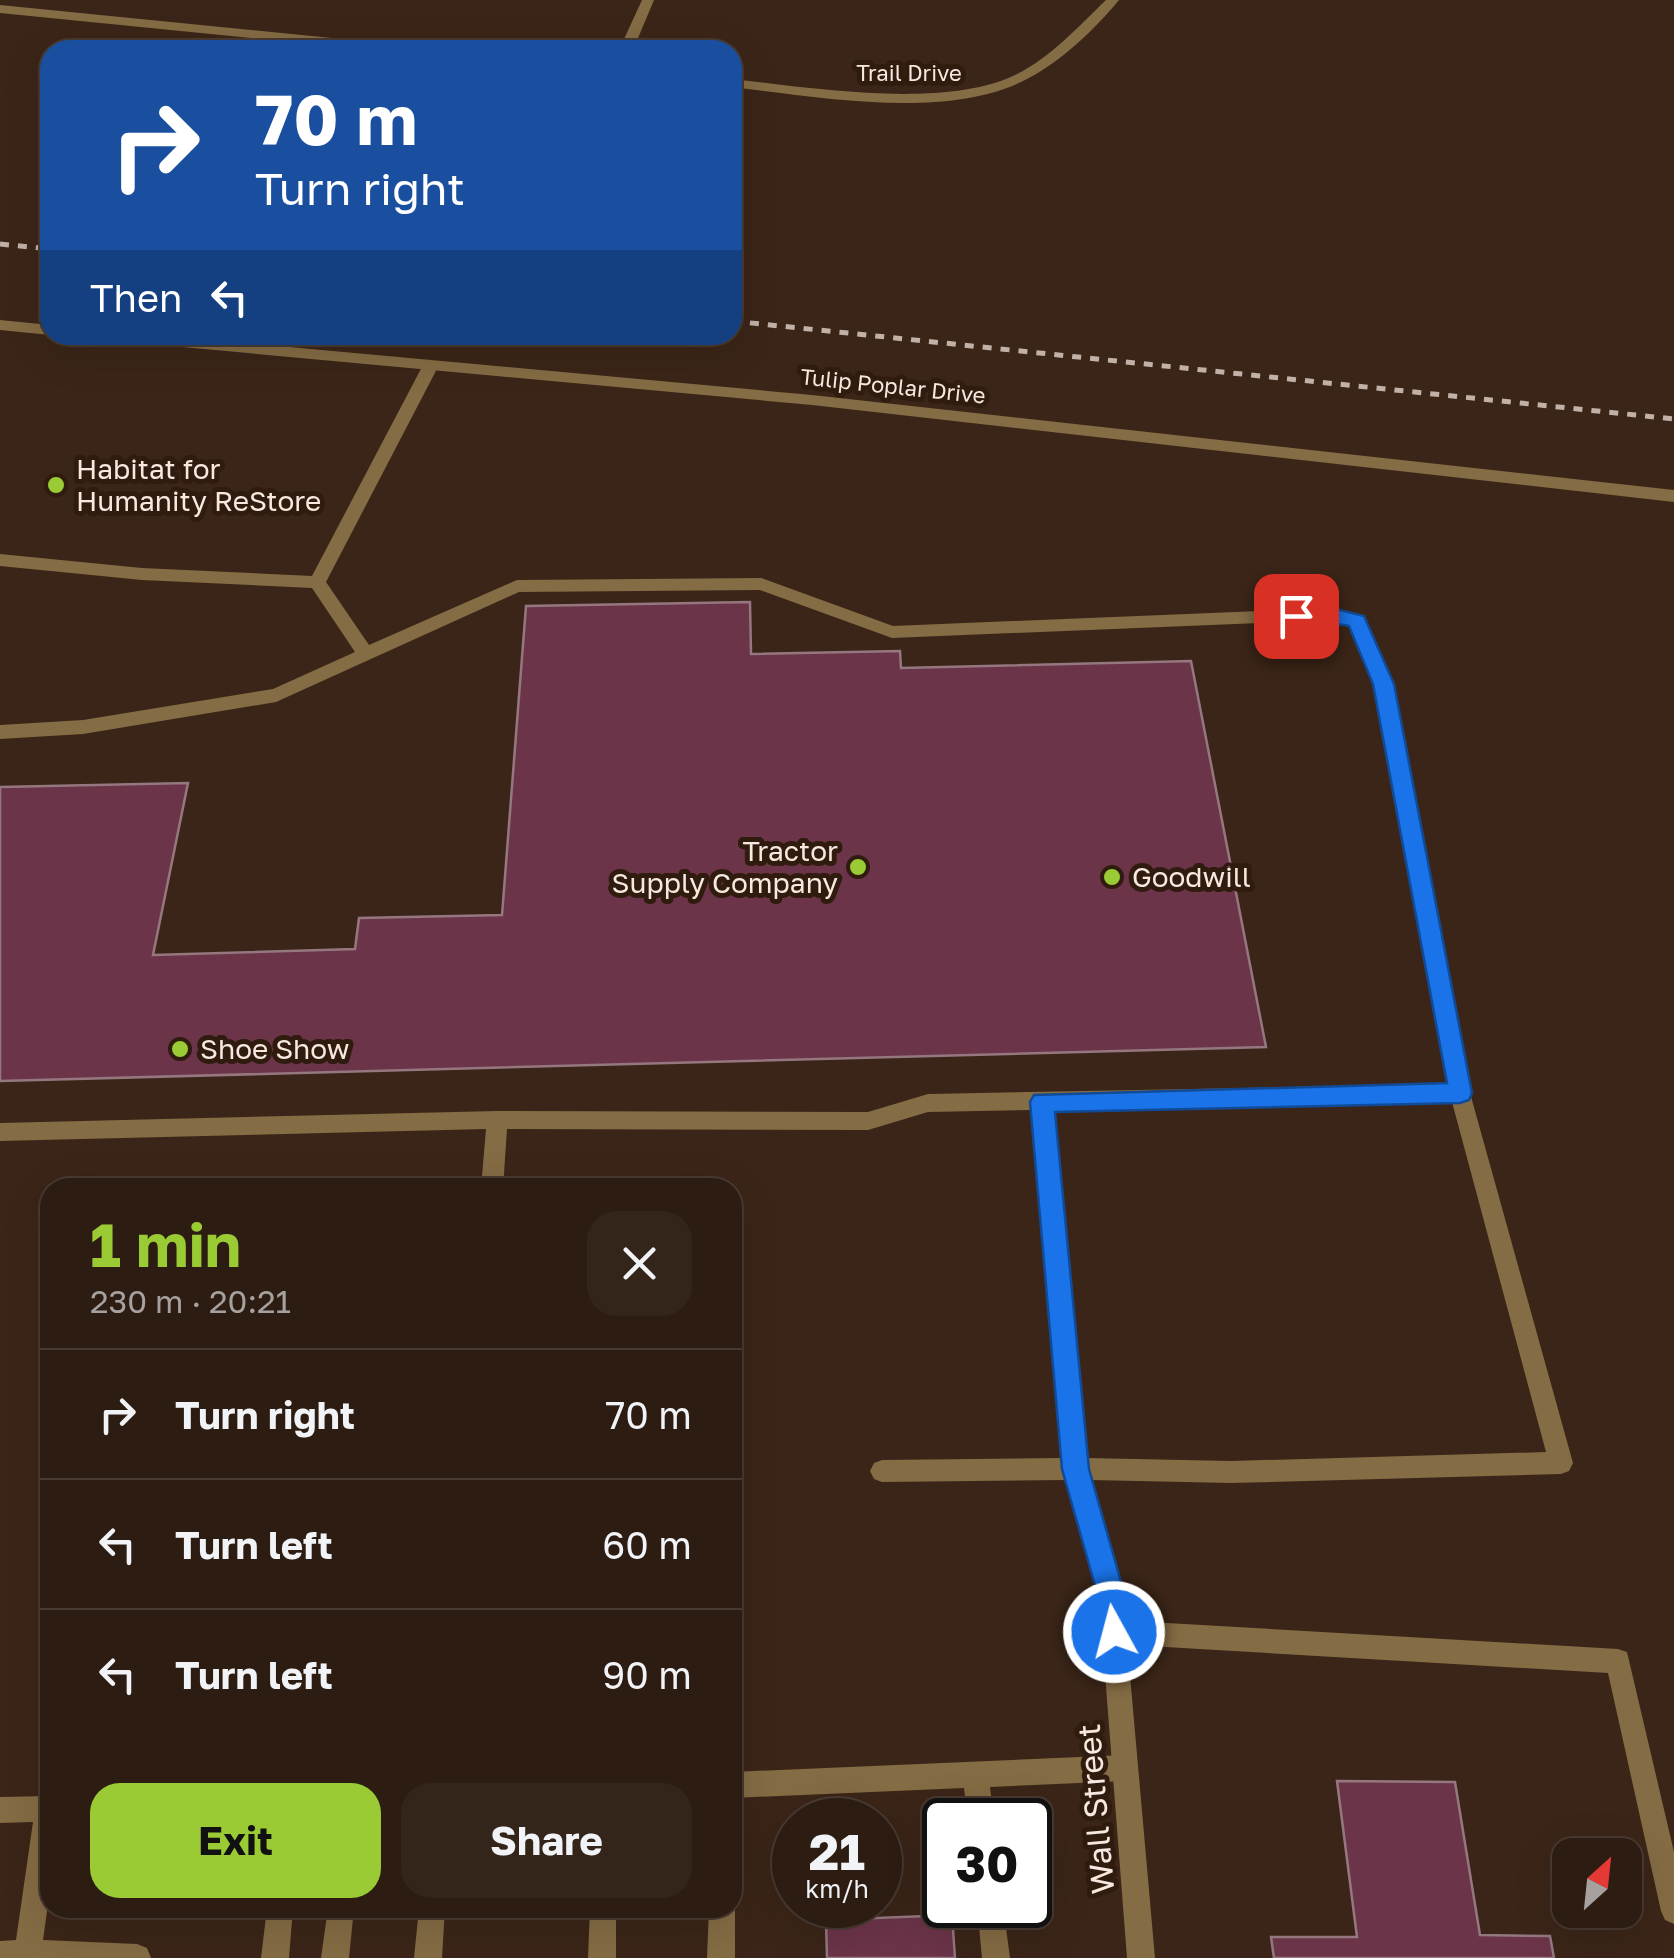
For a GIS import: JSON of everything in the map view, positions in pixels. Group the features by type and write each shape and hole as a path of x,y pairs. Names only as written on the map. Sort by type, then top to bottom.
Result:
{"street":[{"path":"45,14 55,0"},
{"path":"630,40 648,0"},
{"name":"Trail Drive","path":"742,84 944,97 980,92 1007,84 1052,59 1114,0"},
{"path":"0,9 310,40"},
{"path":"0,325 40,329"},
{"name":"Tulip Poplar Drive","path":"215,345 812,400 1674,496"},
{"path":"317,582 432,365"},
{"path":"0,560 142,574 317,582"},
{"path":"317,582 366,654"},
{"path":"0,732 84,727 276,695 517,586 762,584 892,632 1332,614 1357,621 1384,684 1460,1093 1561,1463 1231,1472 882,1471"},
{"path":"0,1132 498,1120 868,1121 928,1103 1460,1093"},
{"name":"Wall Street","path":"1042,1102 1076,1469 1112,1596 1140,1958"},
{"path":"493,1178 498,1120"},
{"path":"1114,1632 1618,1661 1674,1910"},
{"path":"742,1784 1125,1768"},
{"path":"975,1772 978,1798"},
{"path":"0,1810 40,1809"},
{"path":"40,1846 14,1953 137,1958"},
{"path":"275,1958 279,1918"},
{"path":"335,1958 339,1918"},
{"path":"428,1958 431,1918"},
{"path":"602,1958 604,1918"},
{"path":"720,1958 722,1918"},
{"path":"993,1928 996,1958"}],"building":[{"path":"750,602 751,654 900,651 901,668 1191,661 1266,1047 0,1081 0,787 188,783 153,955 355,949 359,918 502,915 526,606"},
{"path":"1337,1781 1455,1782 1480,1935 1550,1936 1554,1958 1274,1958 1271,1937 1357,1937"},
{"path":"922,1916 922,1928 953,1928 955,1958 827,1958 826,1928 902,1928 902,1917"}],"railway":[{"path":"0,244 40,248"},
{"path":"742,322 1674,419"}],"place":[{"name":"Habitat for Humanity ReStore","path":"56,485"},
{"name":"Tractor Supply Company","path":"858,867"},
{"name":"Goodwill","path":"1112,877"},
{"name":"Shoe Show","path":"180,1049"}],"route":[{"path":"1114,1632 1112,1596 1076,1469 1042,1102 1460,1093 1384,684 1357,621 1332,614 1296,616"}]}
